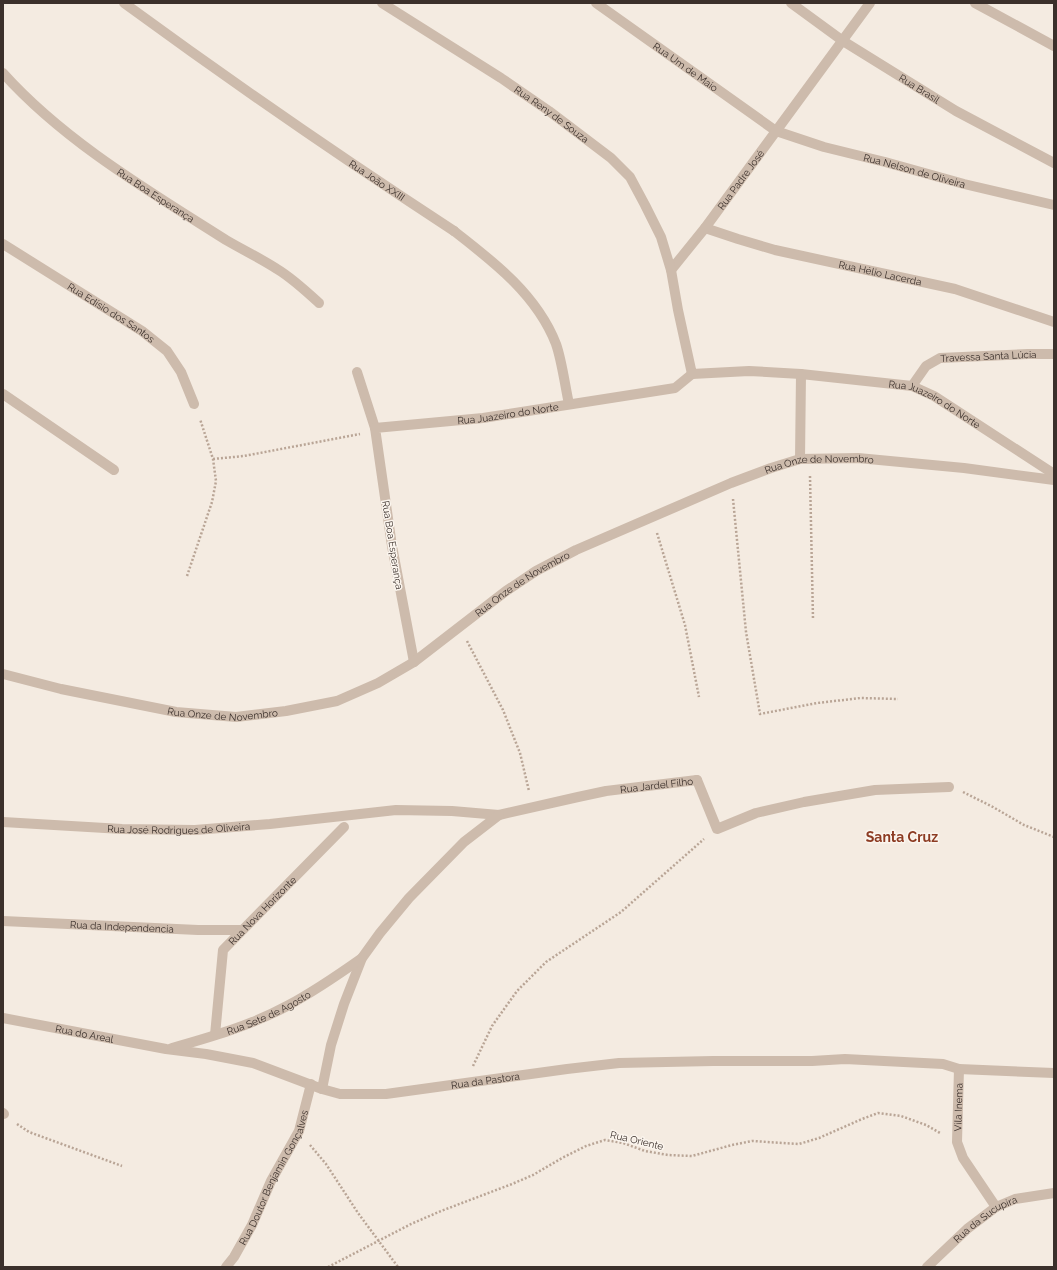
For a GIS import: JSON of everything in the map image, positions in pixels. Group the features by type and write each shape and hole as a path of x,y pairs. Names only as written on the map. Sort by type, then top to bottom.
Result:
{"street":[{"name":"Rua João XXIII","path":"124,3 208,65 454,231 487,256 513,280 544,318 556,345 569,404"},
{"name":"Rua Reny de Souza","path":"382,3 513,86 611,158 630,177 645,205 661,237 671,270"},
{"name":"Rua Um de Maio","path":"596,3 776,131"},
{"name":"Rua Brasil","path":"792,3 843,42 956,111 1054,163"},
{"name":"Rua Padre José","path":"671,270 705,228 843,42 870,3"},
{"path":"975,3 1054,46"},
{"name":"Rua Boa Esperança","path":"3,73 16,88 53,121 105,161 234,245 277,269 319,303"},
{"name":"Rua Nelson de Oliveira","path":"776,131 824,147 964,184 1054,205"},
{"name":"Rua Hélio Lacerda","path":"705,228 776,250 955,289 1054,322"},
{"name":"Rua Edísio dos Santos","path":"3,244 142,331 167,351 181,372 194,404"},
{"path":"671,270 692,374"},
{"name":"Travessa Santa Lúcia","path":"912,386 926,366 940,358 1054,354"},
{"name":"Rua Juazeiro do Norte","path":"375,428 483,418 675,388 692,374 749,371 801,374 912,386 934,396 1054,474"},
{"name":"Rua Boa Esperança","path":"357,372 375,428 392,546 414,662"},
{"path":"801,374 805,459"},
{"path":"3,394 114,470"},
{"name":"Rua Onze de Novembro","path":"3,674 61,689 176,712 236,717 286,711 336,701 378,683 414,662 506,591 536,571 576,550 770,468 805,459 858,458 964,468 1054,480"},
{"name":"Rua Jardel Filho","path":"354,815 396,810 452,811 499,815 606,791 697,780 717,829"},
{"path":"717,829 756,813 804,802 875,790 949,787"},
{"name":"Rua José Rodrigues de Oliveira","path":"3,822 122,829 195,830 354,815"},
{"path":"322,1089 344,1004 362,958 380,933 414,893 464,842 499,815"},
{"name":"Rua Nova Horizonte","path":"215,1035 222,950 344,827"},
{"name":"Rua da Independencia","path":"3,921 198,930 241,930"},
{"name":"Rua Sete de Agosto","path":"166,1049 215,1035 286,1006 316,989 362,958"},
{"name":"Rua do Areal","path":"3,1018 166,1049"},
{"name":"Rua da Pastora","path":"166,1049 206,1054 253,1063 322,1089 340,1094 386,1094 567,1069 619,1064 713,1061 812,1061 845,1059 943,1064 959,1069 1054,1073"},
{"name":"Vila Inema","path":"959,1069 957,1142 963,1158 996,1207"},
{"name":"Rua Doutor Benjamin Gonçalves","path":"226,1267 234,1257 252,1225 271,1181 298,1131 311,1084"},
{"name":"Rua da Sucupira","path":"927,1267 967,1229 996,1207 1015,1199 1054,1193"}],"path":[{"path":"187,576 212,502 216,481 213,459 194,404"},
{"path":"213,459 259,453 363,433 375,428"},
{"path":"805,459 813,619"},
{"path":"732,483 746,632 760,714 817,703 861,698 898,699"},
{"path":"652,517 685,625 699,697"},
{"path":"460,627 503,710 520,753 533,807"},
{"path":"949,787 970,795 1024,825 1054,838"},
{"path":"465,1083 492,1026 516,991 546,962 621,912 717,829"},
{"name":"Rua Oriente","path":"328,1267 387,1236 441,1211 533,1175 586,1146 605,1140 623,1143 645,1151 668,1155 692,1156 752,1141 799,1144 818,1138 878,1113 901,1116 926,1126 957,1142"},
{"path":"4,1114 29,1132 122,1166"},
{"path":"298,1131 326,1164 358,1213 398,1267"}],"district":[{"name":"Santa Cruz","path":"902,837"}]}
